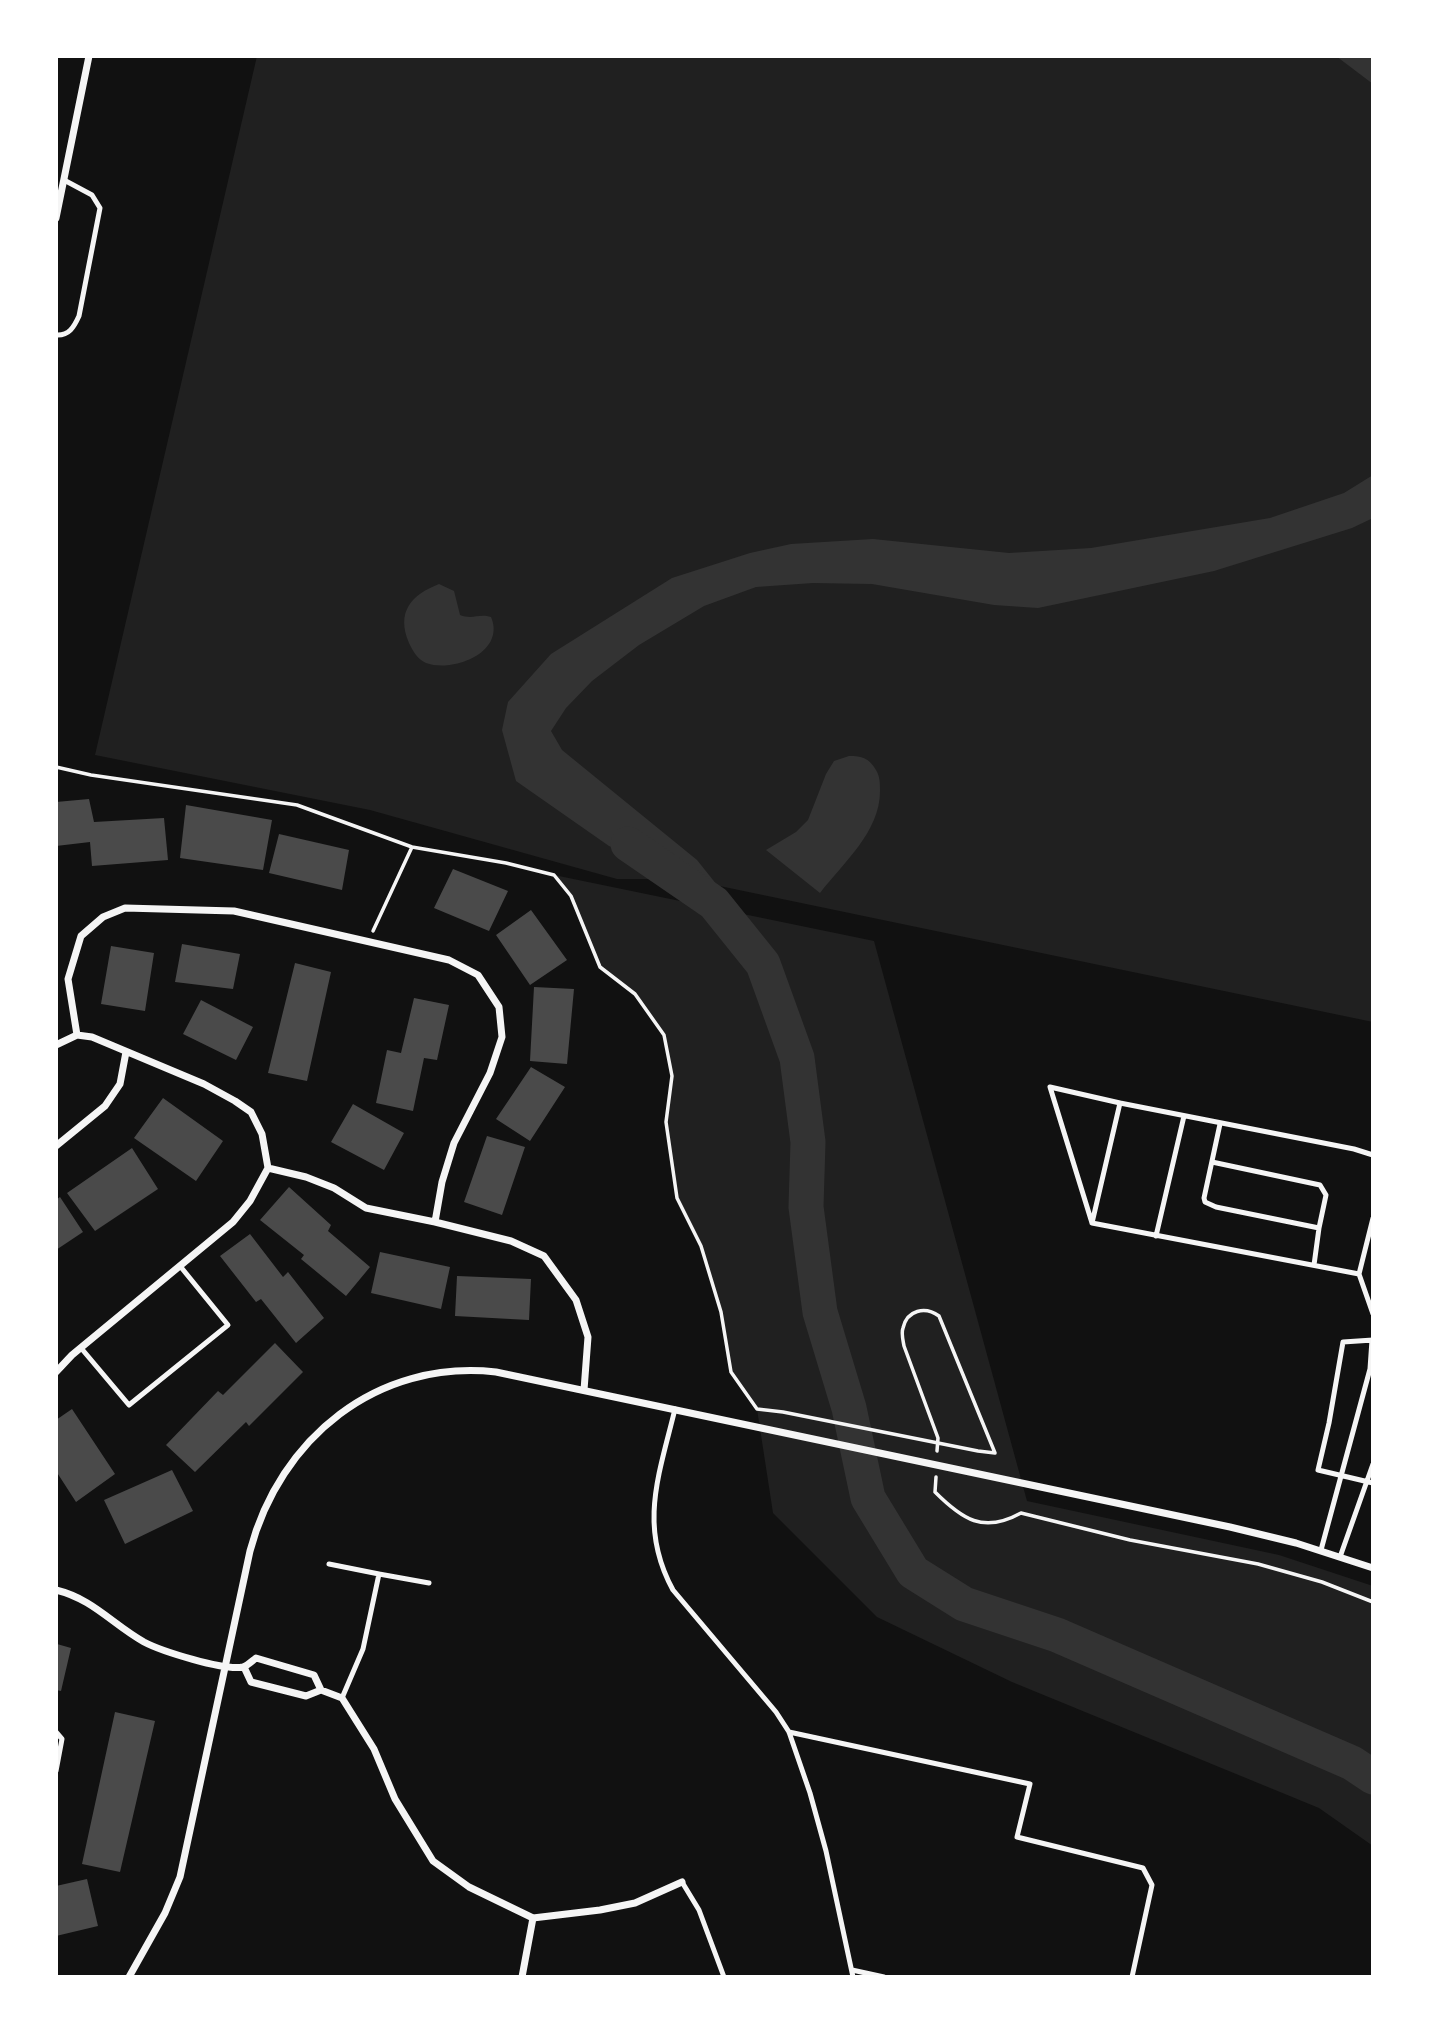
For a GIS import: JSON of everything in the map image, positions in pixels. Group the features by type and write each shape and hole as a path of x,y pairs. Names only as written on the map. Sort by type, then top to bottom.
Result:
{"street":[{"path":"56,218 89,56"},
{"path":"77,1035 68,979 81,936 103,917 125,908 234,911 449,960 478,975 499,1007 502,1037 490,1073 454,1143 442,1182 435,1222"},
{"path":"56,1045 77,1035 92,1037 204,1084 235,1101 251,1112 262,1134 268,1168 250,1201 233,1222 81,1348 56,1373"},
{"path":"56,1146 105,1106 120,1084 126,1052"},
{"path":"268,1168 306,1177 334,1188 366,1208 511,1241 544,1256 576,1300 588,1337 584,1390"},
{"path":"129,1977 165,1913 180,1877 250,1551 267,1502 282,1475 305,1445 342,1411 380,1391 412,1379 467,1369 496,1372 1230,1527 1321,1550 1373,1568"},
{"path":"56,1590 84,1599 142,1641 164,1651 226,1666 244,1667 256,1658 314,1675 321,1690"},
{"path":"244,1667 251,1682 306,1696 321,1690 342,1698 374,1749 395,1799 433,1861 470,1886 533,1918 635,1903 682,1882"},
{"path":"522,1977 533,1918"}],"lane":[{"path":"56,335 62,335 74,328 79,316 100,208 92,195 64,180"},
{"path":"1092,1223 1050,1087 1373,1155"},
{"path":"1092,1223 1120,1103"},
{"path":"1156,1236 1184,1116"},
{"path":"1220,1124 1203,1198 1205,1202 1216,1207 1319,1228"},
{"path":"1212,1162 1320,1185 1326,1195 1314,1265"},
{"path":"1373,1219 1359,1274 1373,1314"},
{"path":"1092,1223 1359,1274"},
{"path":"81,1348 129,1405 228,1325 180,1266"},
{"path":"1321,1550 1342,1476 1370,1369 1372,1340 1343,1342 1318,1470 1342,1476 1370,1483"},
{"path":"675,1409 653,1504 655,1540 662,1569 673,1590 776,1712 789,1732 826,1850 852,1974 884,1977"},
{"path":"1340,1557 1350,1523 1370,1483 1373,1464"},
{"path":"329,1564 429,1583"},
{"path":"342,1698 363,1649 379,1574"},
{"path":"56,1732 62,1739 56,1771"},
{"path":"789,1732 1030,1784 1017,1837 1143,1868 1152,1885 1132,1977"},
{"path":"682,1882 699,1910 724,1977"}],"path":[{"path":"369,941 412,847"},
{"path":"757,1409 995,1453"}],"shaded area":[{"path":"257,56 1373,56 1373,1022 686,879 617,879 370,810 95,755"},
{"path":"1336,56 1373,56 1373,84"},
{"path":"1373,475 1373,518 1352,528 1214,571 1038,608 994,605 872,584 813,583 756,587 704,606 639,645 592,681 566,708 551,731 562,750 697,860 717,885 686,879 609,846 516,781 502,730 508,702 551,654 672,578 750,553 791,544 873,539 1009,553 1091,548 1270,518 1344,493"},
{"path":"439,584 454,591 460,615 491,617 494,629 484,650 475,657 450,665 426,663 420,659 412,649 405,632 405,614 409,606 429,588"},
{"path":"849,756 865,758 876,770 880,783 878,806 874,820 859,846 820,893 766,850 796,832 808,820 834,761"},
{"path":"554,875 874,941 1027,1501 1279,1555 1373,1586 1373,1846 1319,1808 1012,1682 877,1617 773,1513 757,1409 731,1372 721,1312 701,1246 677,1198 666,1122 672,1076 664,1035 635,994 600,967 571,896"}],"building":[{"path":"89,799 94,822 164,818 168,860 92,866 90,842 56,846 56,802"},
{"path":"186,805 272,820 263,870 180,858"},
{"path":"279,834 349,850 342,890 269,873"},
{"path":"453,869 508,891 489,931 434,908"},
{"path":"531,910 567,960 530,985 496,935"},
{"path":"182,944 240,954 233,989 175,982"},
{"path":"111,946 154,953 145,1011 101,1004"},
{"path":"295,963 331,972 307,1081 268,1073"},
{"path":"534,987 574,989 567,1064 530,1061"},
{"path":"414,998 449,1005 437,1060 424,1058 413,1111 376,1103 387,1050 401,1053"},
{"path":"201,1000 253,1027 236,1060 183,1034"},
{"path":"531,1067 565,1087 530,1141 496,1119"},
{"path":"163,1098 223,1141 196,1181 134,1138"},
{"path":"353,1104 404,1133 384,1170 331,1142"},
{"path":"487,1136 525,1147 502,1215 464,1202"},
{"path":"132,1148 158,1189 95,1231 67,1193"},
{"path":"289,1187 331,1225 328,1231 370,1267 346,1296 301,1259 304,1255 260,1220"},
{"path":"60,1197 83,1232 56,1250 56,1200"},
{"path":"250,1234 283,1277 288,1272 324,1318 296,1343 261,1299 256,1302 220,1256"},
{"path":"380,1252 450,1267 441,1309 371,1293"},
{"path":"457,1276 531,1279 529,1320 455,1316"},
{"path":"275,1343 303,1372 249,1426 246,1422 195,1472 166,1445 218,1391 223,1395"},
{"path":"72,1409 115,1474 76,1502 56,1471 56,1420"},
{"path":"172,1470 193,1511 125,1544 104,1500"},
{"path":"57,1644 71,1648 61,1691 56,1690"},
{"path":"115,1712 155,1721 120,1872 82,1864"},
{"path":"87,1879 98,1926 56,1936 56,1886"}],"waterway":[{"path":"628,844 714,903 763,964 797,1058 808,1142 806,1207 820,1312 849,1408 868,1498 913,1572 964,1604 1057,1635 1352,1763 1373,1777"}]}
